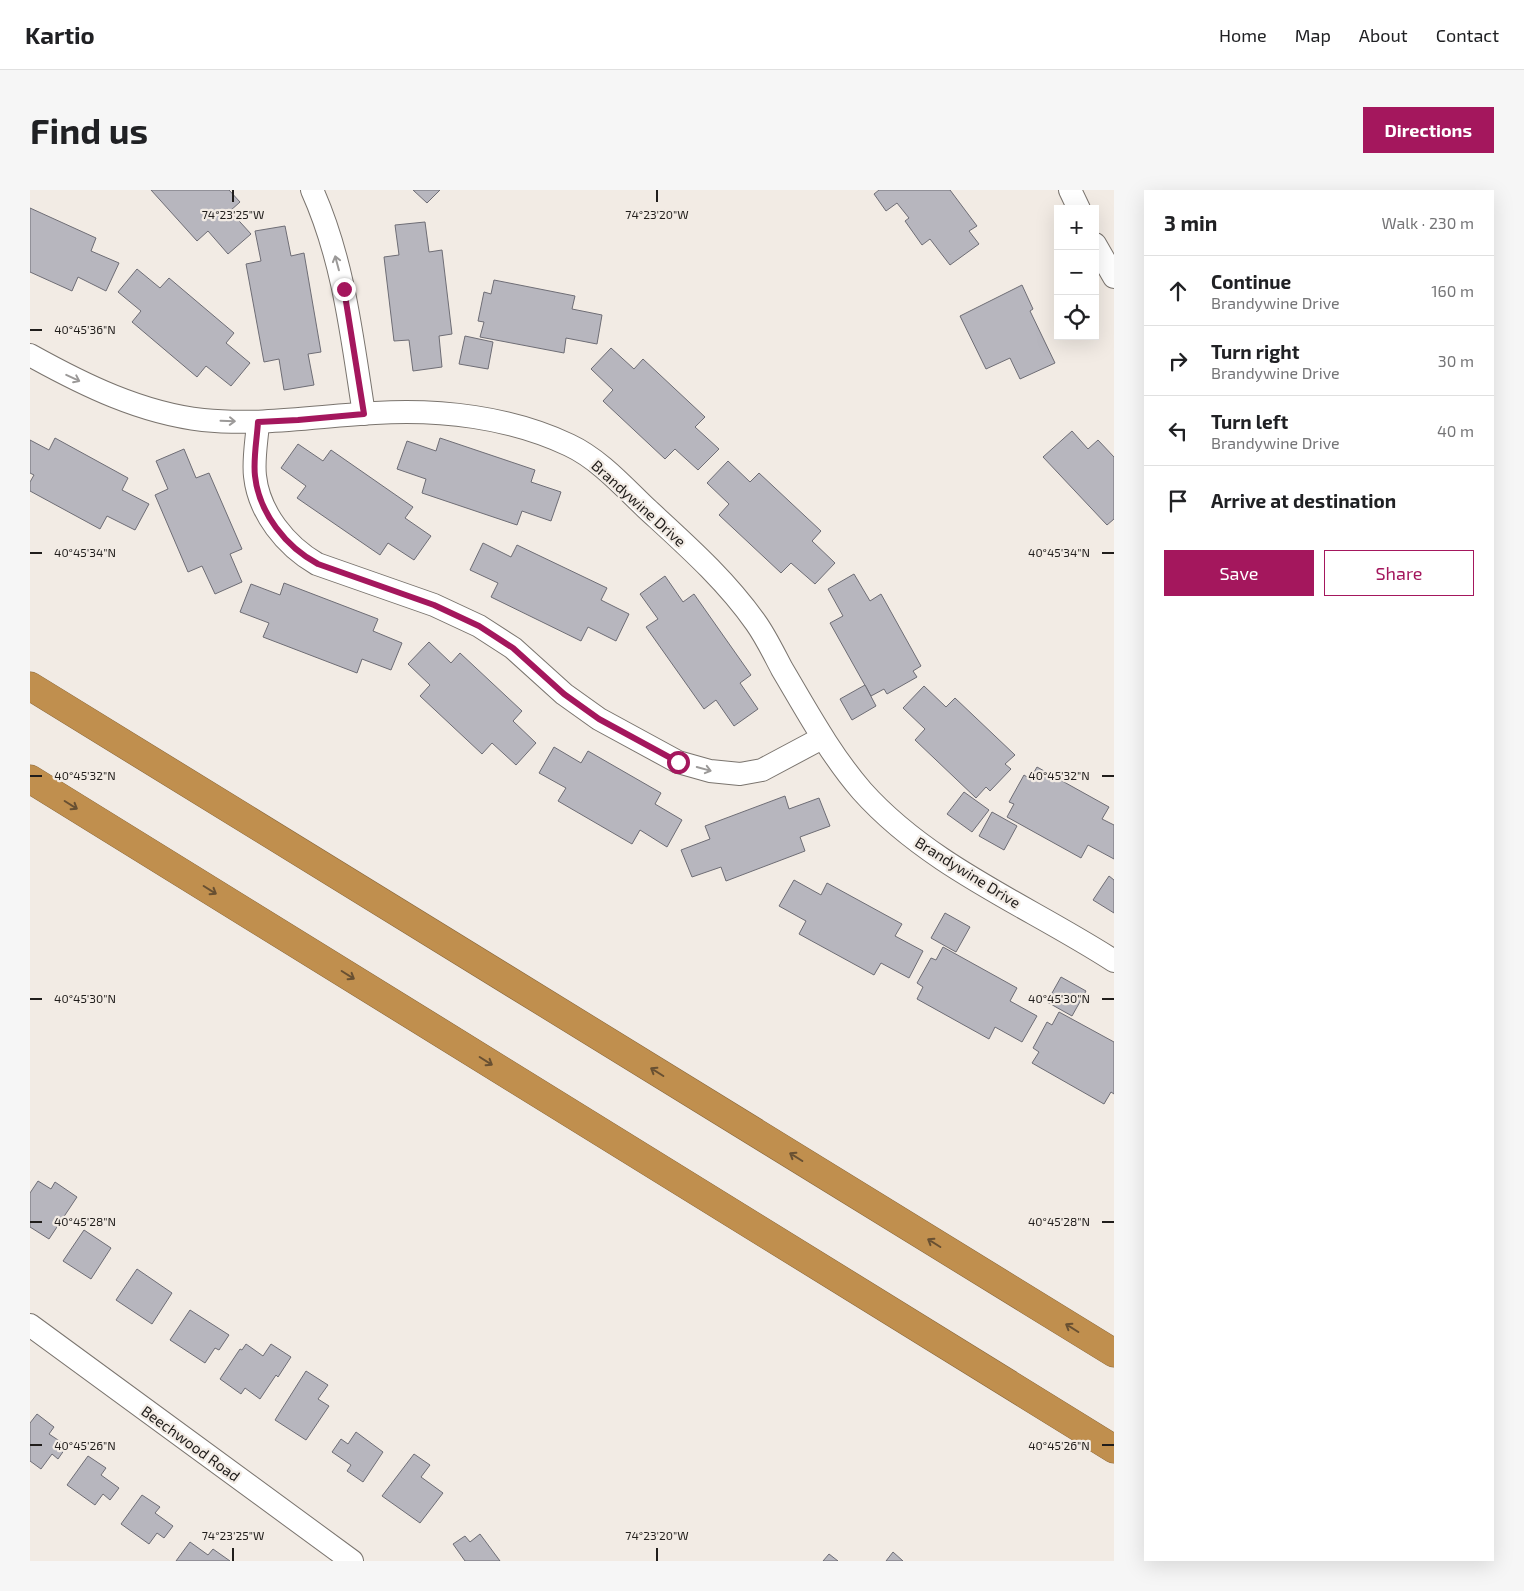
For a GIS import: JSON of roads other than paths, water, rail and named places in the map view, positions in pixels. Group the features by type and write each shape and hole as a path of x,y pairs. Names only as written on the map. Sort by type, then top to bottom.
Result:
{"highway":[{"path":"30,686 1114,1353"},
{"path":"30,779 1114,1449"}],"street":[{"path":"312,190 320,207 331,241 344,289 364,414"},
{"path":"1070,190 1077,205"},
{"path":"1098,250 1114,278"},
{"name":"Brandywine Drive","path":"30,356 110,395 160,412 204,420 258,422 364,414 433,412 482,418 525,428 571,446 603,468 732,591 758,626 822,738 862,791 902,829 942,859 1114,961"},
{"path":"258,422 254,475 259,496 277,528 288,542 305,557 318,564 434,605 479,626 513,648 564,694 599,719 678,762 710,771 740,774 762,770 822,738"},
{"name":"Beechwood Road","path":"30,1325 352,1561"}]}
